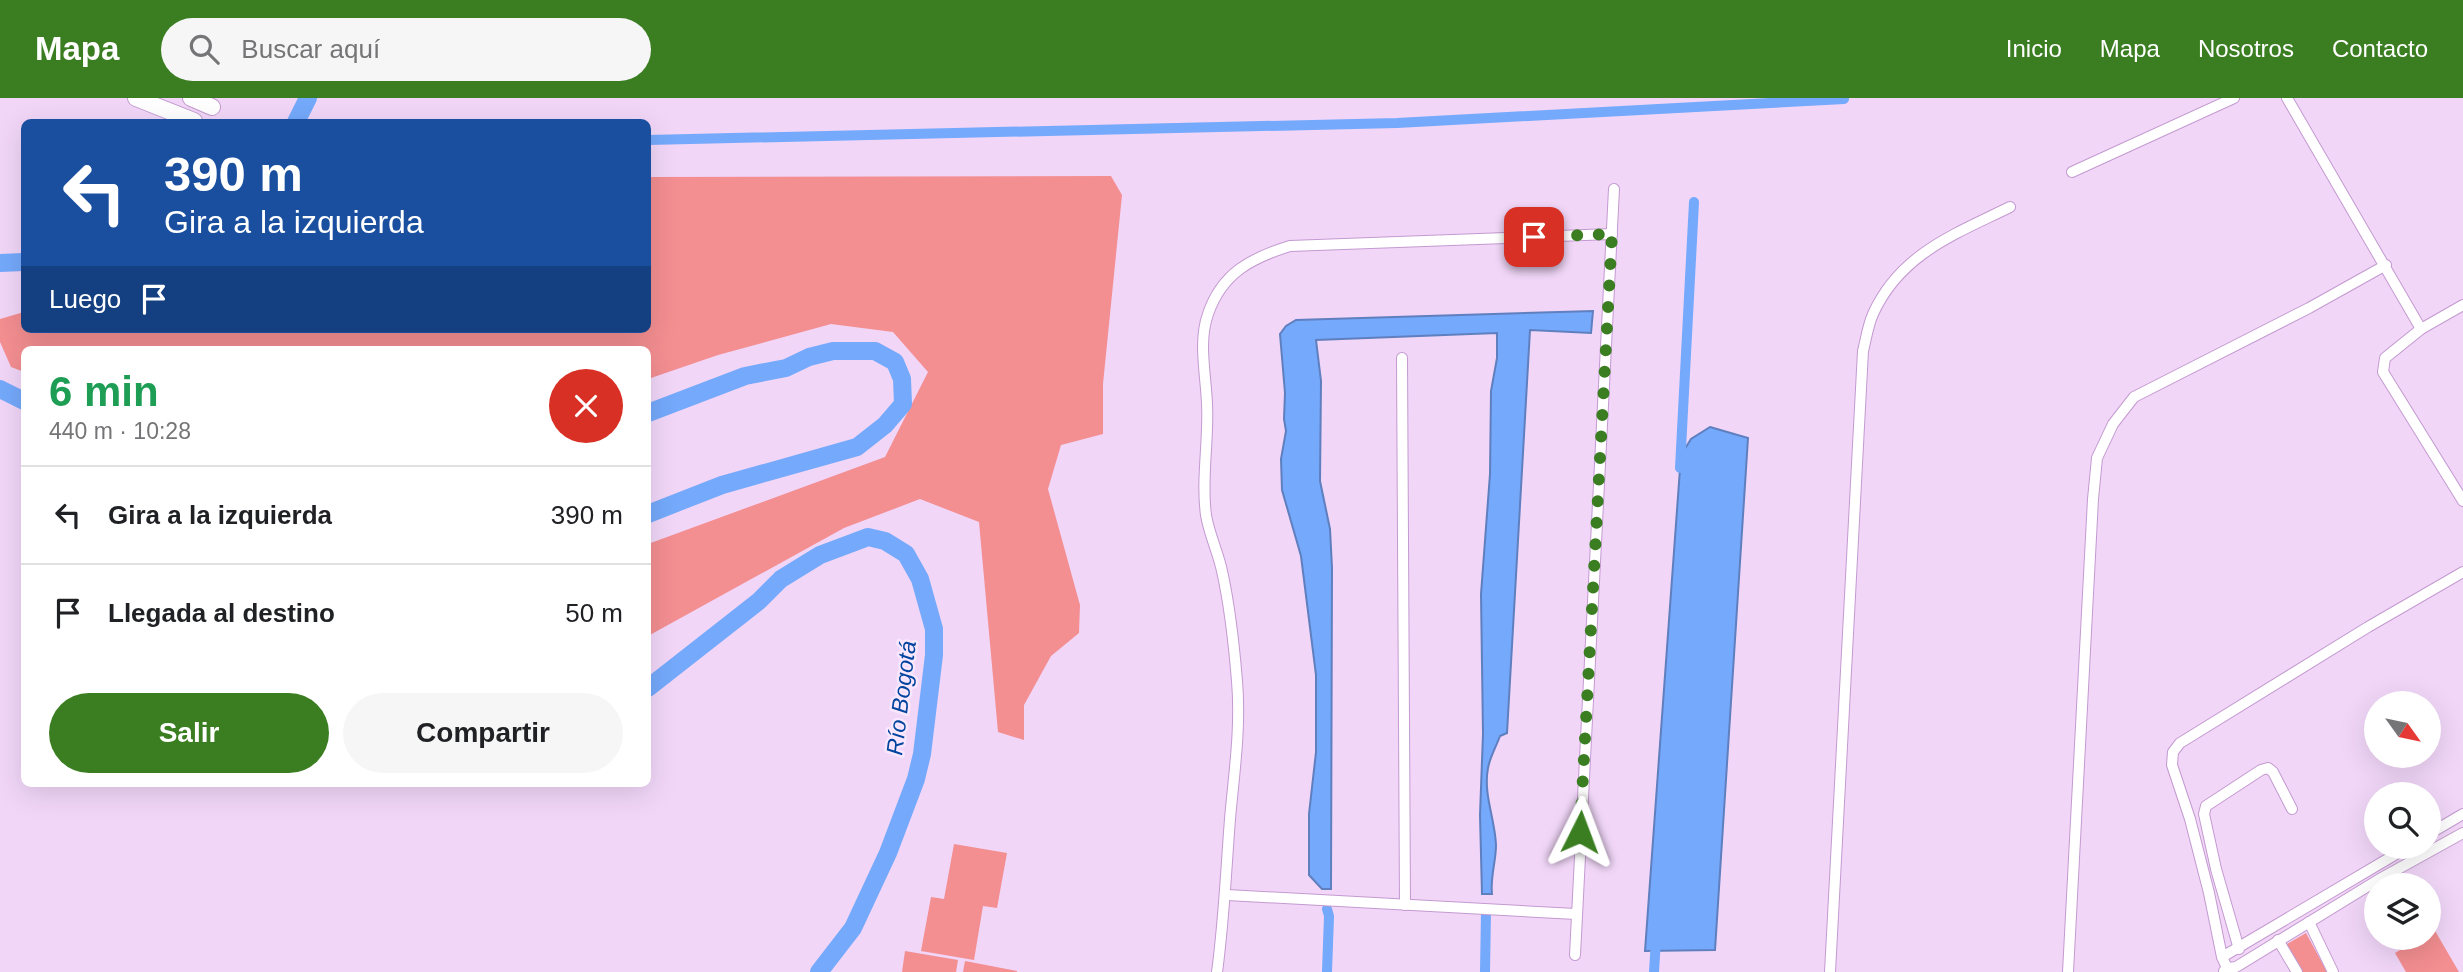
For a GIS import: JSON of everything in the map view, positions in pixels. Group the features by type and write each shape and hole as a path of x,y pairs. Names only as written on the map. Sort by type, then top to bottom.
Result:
{"main road":[{"path":"136,98 189,119"},
{"path":"191,98 212,107"}],"street":[{"path":"2072,172 2234,98"},
{"path":"2287,98 2421,329"},
{"path":"1575,955 1614,189"},
{"path":"1830,972 1863,351 1873,315 1889,287 1908,264 1932,246 2010,207"},
{"path":"1217,972 1227,895 1230,817 1238,738 1232,621 1222,568 1206,518 1204,491 1208,422 1203,339 1207,316 1218,290 1237,270 1261,255 1290,246 1612,234"},
{"path":"2068,972 2097,457 2113,424 2134,397 2309,308 2386,265"},
{"path":"2463,304 2421,329 2385,358 2383,372 2463,501"},
{"path":"1402,358 1405,905"},
{"path":"2224,966 2217,925 2190,819 2172,765 2173,752 2180,743 2368,627 2463,574"},
{"path":"2239,949 2216,869 2204,814 2206,806 2268,768 2273,772 2292,809"},
{"path":"2441,828 2463,814"},
{"path":"2224,966 2236,967 2463,833"},
{"path":"2224,966 2239,949 2388,859"},
{"path":"1227,895 1576,914"},
{"path":"2309,922 2333,972"},
{"path":"2278,940 2297,972"}],"shaded area":[{"path":"1111,176 1122,195 1103,384 1103,434 1061,445 1048,489 1080,605 1079,633 1051,656 1024,705 1024,740 998,732 979,522 920,499 844,528 651,634 651,543 885,457 928,372 893,332 831,324 718,355 651,378 651,346 21,346 21,371 11,367 0,342 0,319 21,313 21,333 651,333 651,177"},
{"path":"954,844 1007,853 997,908 983,906 974,960 921,951 931,897 944,899"},
{"path":"2306,933 2327,972 2301,972 2287,944"},
{"path":"2441,941 2459,972 2406,972 2395,953 2400,950 2441,950"},
{"path":"905,951 958,960 956,972 902,972"},
{"path":"965,961 1017,971 1017,972 963,972"}],"water":[{"path":"1593,311 1591,333 1530,330 1507,733 1500,736 1490,760 1487,778 1496,845 1492,894 1482,894 1481,594 1490,474 1491,391 1497,358 1497,333 1316,340 1321,381 1320,481 1330,529 1332,568 1331,889 1322,889 1309,875 1309,814 1316,752 1316,675 1301,556 1282,490 1281,459 1286,431 1280,334 1296,320"},
{"path":"1710,427 1748,438 1715,950 1645,951 1681,455 1691,439"}],"waterway":[{"name":"Río Bogotá","path":"298,119 308,98"},
{"path":"651,140 1397,123 1844,99"},
{"path":"1680,468 1694,202"},
{"name":"Río Bogotá","path":"0,263 21,262"},
{"name":"Río Bogotá","path":"651,412 745,376 786,368 809,357 833,351 875,351 895,362 902,379 903,404 885,425 857,447 722,485 651,513"},
{"name":"Río Bogotá","path":"0,389 21,400"},
{"name":"Río Bogotá","path":"651,686 759,601 781,579 820,555 868,537 885,541 906,554 920,579 934,629 934,655 922,754 916,779 888,853 853,928 819,972"},
{"path":"1327,909 1327,972"},
{"path":"1485,972 1486,912"},
{"path":"1654,972 1656,939"}],"route":[{"path":"1534,237 1612,234 1580,832"}]}
